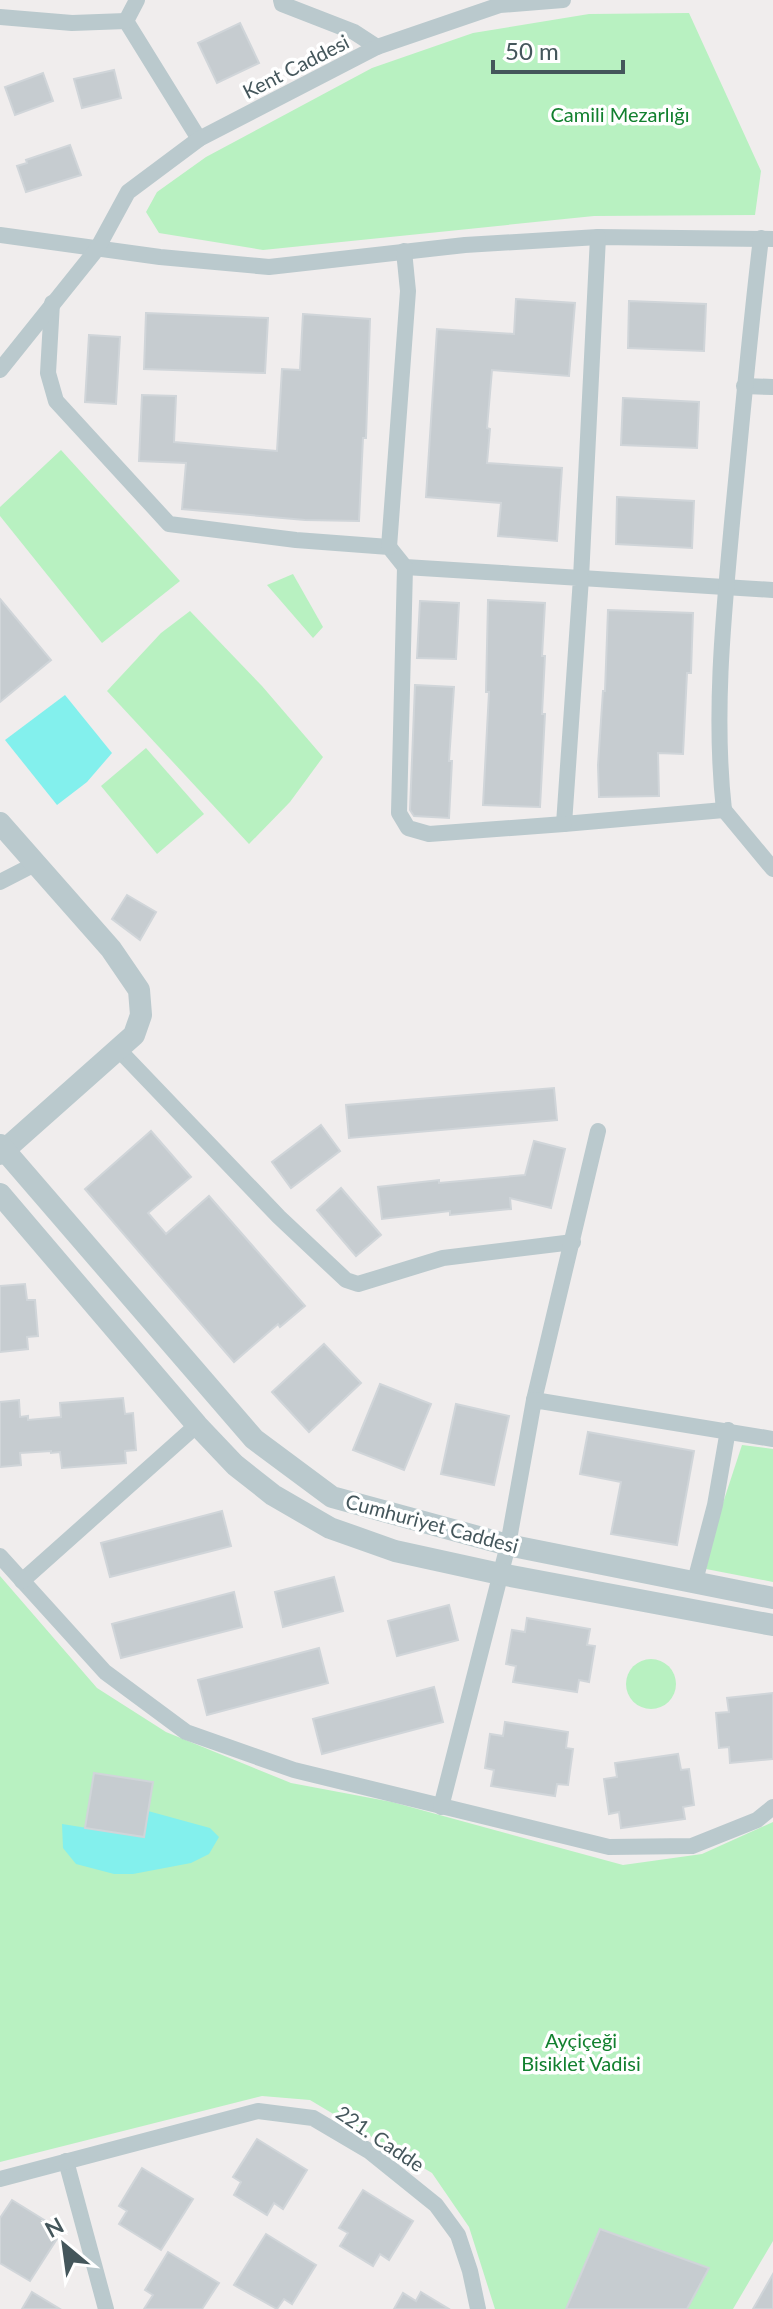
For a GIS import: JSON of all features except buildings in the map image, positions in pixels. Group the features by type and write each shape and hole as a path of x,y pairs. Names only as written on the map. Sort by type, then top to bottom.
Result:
{"street":[{"path":"126,21 137,0"},
{"path":"281,0 282,4 354,32 377,47"},
{"name":"Kent Caddesi","path":"0,370 97,249 128,192 199,139 377,47 500,5 563,0"},
{"path":"0,17 72,23 126,21"},
{"path":"126,21 199,139"},
{"path":"0,235 97,249 269,267 404,251 598,237 767,238 744,386 726,587 721,776 724,810 773,869"},
{"path":"564,824 581,578 598,237"},
{"path":"404,251 408,291 389,547 405,567 399,813 408,828 429,834 724,810"},
{"path":"52,303 48,373 56,401 169,524 296,540 389,547"},
{"path":"744,386 773,387"},
{"path":"405,567 773,590"},
{"path":"0,823 111,949 139,990 141,1015 134,1035 1,1149"},
{"path":"0,882 35,864"},
{"path":"118,1049 279,1217 346,1280 358,1284 443,1258 573,1242"},
{"path":"441,1807 508,1545 534,1400 598,1131"},
{"name":"Cumhuriyet Caddesi","path":"1,1149 254,1439 332,1497 508,1545 773,1598"},
{"name":"Cumhuriyet Caddesi","path":"0,1194 197,1425 235,1465 273,1495 330,1528 395,1551 500,1574 773,1625"},
{"path":"534,1400 773,1439"},
{"path":"22,1581 197,1425"},
{"path":"695,1581 715,1505 728,1430"},
{"path":"0,1556 105,1672 186,1732 294,1770 609,1847 692,1846 757,1820 773,1807"},
{"name":"221. Cadde","path":"0,2179 258,2111 313,2118 369,2151 436,2205 458,2235 478,2309"},
{"path":"66,2161 106,2309"}],"green space":[{"name":"Camili Mezarlığı","path":"689,13 761,171 755,215 594,216 263,250 159,233 146,212 157,192 206,157 372,68 473,33 589,14"},
{"path":"61,450 180,581 102,643 0,516 0,507"},
{"path":"293,574 323,627 313,638 267,585"},
{"path":"190,611 262,686 323,757 290,802 249,844 107,691 161,633"},
{"path":"146,748 204,814 157,854 101,786"},
{"path":"742,1445 773,1449 773,1582 706,1569 718,1518"},
{"name":"Ayçiçeği Bisiklet Vadisi","path":"0,1576 97,1688 166,1732 291,1783 392,1802 623,1865 702,1854 773,1822 773,2241 733,2309 495,2309 469,2227 432,2173 310,2100 262,2096 0,2162"},
{"path":"651,1659 669,1666 676,1684 669,1702 651,1709 633,1702 626,1684 633,1666"}],"water":[{"path":"65,695 112,753 87,782 57,805 5,740"},
{"path":"148,1811 210,1828 219,1837 209,1854 191,1863 133,1874 114,1874 76,1864 63,1848 62,1824 144,1837"}]}
